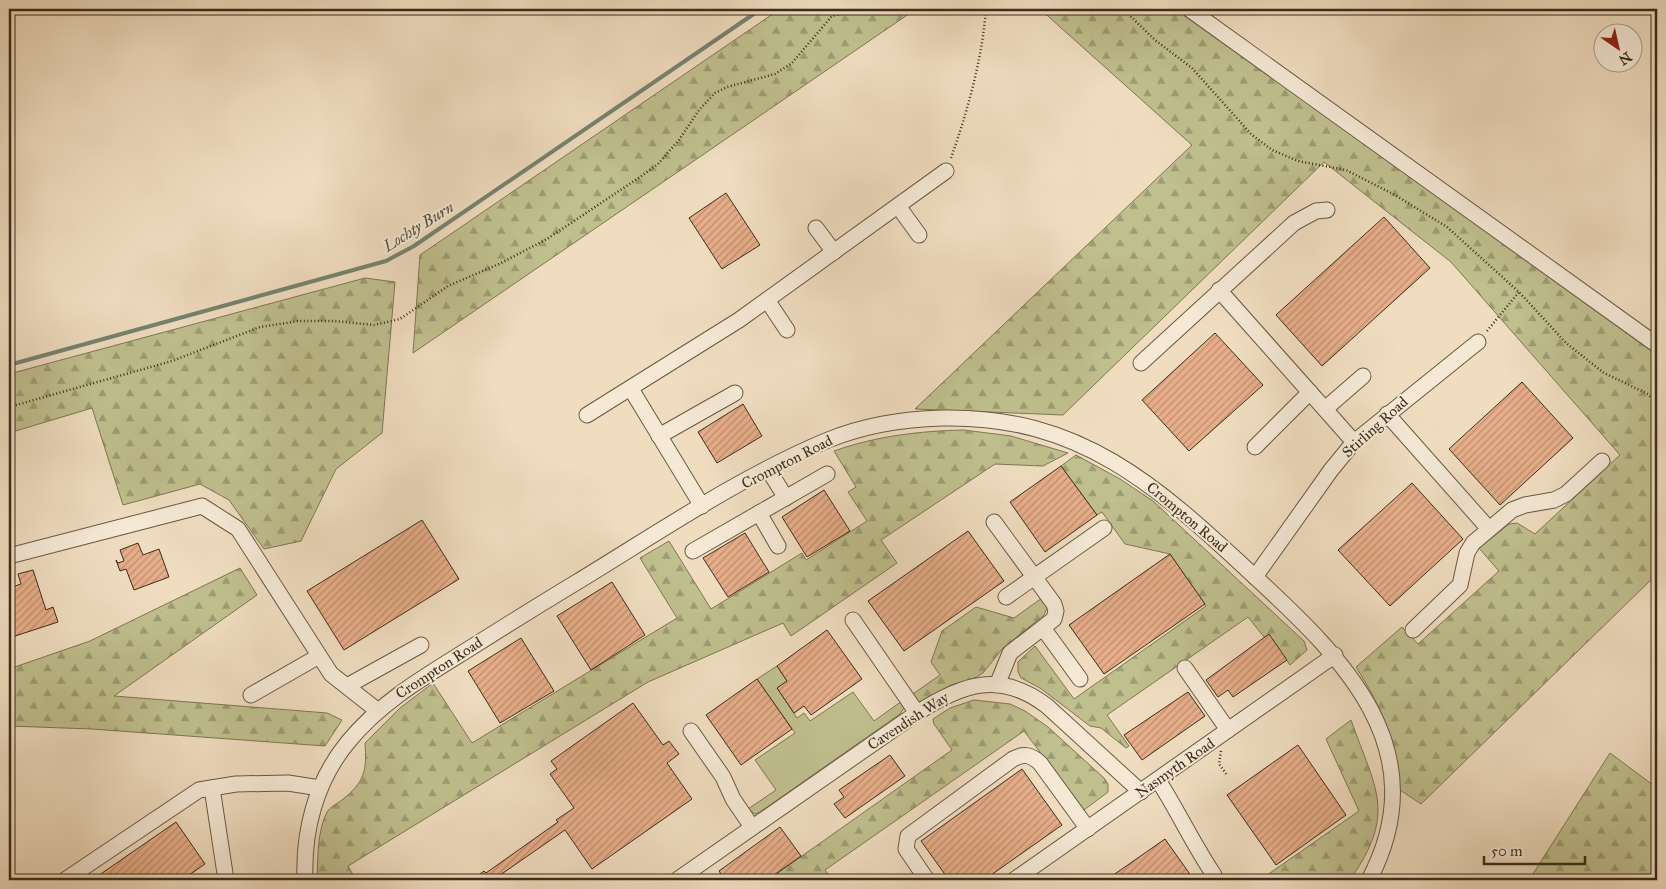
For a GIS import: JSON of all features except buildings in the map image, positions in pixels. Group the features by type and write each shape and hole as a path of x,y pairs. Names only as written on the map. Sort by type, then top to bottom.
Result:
{"street":[{"path":"1189,9 1657,345"},
{"path":"588,414 631,389 767,300 946,171"},
{"path":"898,206 919,235"},
{"path":"1141,363 1294,223 1316,211 1326,210"},
{"path":"816,228 834,252"},
{"path":"1219,290 1354,442"},
{"path":"767,300 787,330"},
{"name":"Stirling Road","path":"1255,577 1331,470 1354,442 1478,342"},
{"path":"1325,409 1363,376"},
{"path":"631,389 702,506"},
{"path":"1255,447 1310,392"},
{"path":"659,436 735,393"},
{"path":"1387,414 1489,529"},
{"name":"Crompton Road","path":"305,880 307,838 311,815 320,788 339,754 378,711 412,684 702,506 768,469 831,439 859,429 888,423 945,418 1000,422 1029,428 1081,444 1124,466 1196,521 1316,634 1335,655 1365,696 1375,716 1389,760 1392,805 1388,833 1369,880"},
{"path":"1414,630 1455,591 1462,579 1469,548 1489,529 1506,514 1518,507 1560,498 1602,460"},
{"path":"768,469 786,498"},
{"path":"693,551 827,474"},
{"path":"9,556 202,506 238,529 331,674 378,711"},
{"path":"759,513 778,546"},
{"path":"994,522 1055,607 1054,619 1010,653 997,685"},
{"path":"1006,598 1104,528"},
{"path":"853,620 917,713"},
{"path":"1043,628 1080,680"},
{"path":"347,686 421,644"},
{"name":"Nasmyth Road","path":"1014,880 1335,655"},
{"path":"251,696 319,656"},
{"path":"1184,668 1226,731"},
{"name":"Cavendish Way","path":"677,880 917,713 940,698 963,688 997,685 1024,692 1040,701 1141,792"},
{"path":"691,731 723,777 733,800 752,827"},
{"path":"927,880 906,849 908,836 1013,759 1022,755 1031,756 1040,763 1088,828"},
{"path":"1158,780 1181,815 1196,848 1214,875"},
{"path":"66,880 199,790 236,784 288,783 320,788"},
{"path":"212,788 226,880"}],"path":[{"path":"9,407 172,360 260,327 299,321 335,320 374,325 400,319 448,286 499,264 547,239 658,164 679,140 699,110 715,93 727,87 775,74 792,63 832,16 860,9"},
{"path":"946,171 964,121 984,31 986,9"},
{"path":"1123,9 1155,40 1192,68 1251,134 1272,150 1298,161 1346,170 1394,195 1447,227 1519,292 1566,343 1604,373 1648,394 1657,404"},
{"path":"1478,342 1519,292"},
{"path":"1226,731 1219,764 1227,774"}],"green space":[{"path":"780,9 916,9 413,353 420,255"},
{"path":"1040,9 1189,9 1657,345 1657,574 1421,804 1400,790 1395,756 1386,726 1373,697 1356,667 1402,627 1418,644 1499,571 1479,548 1509,524 1517,523 1535,534 1620,455 1451,262 1324,162 1063,415 915,409 1192,145"},
{"path":"365,278 395,282 382,433 336,469 301,541 264,549 229,500 200,484 123,505 92,408 9,433 9,374"},
{"path":"964,430 1011,436 1068,453 1043,466 995,464 881,540 897,563 791,636 783,623 648,682 348,866 356,880 317,880 321,828 328,810 350,793 360,781 365,768 365,743 400,708 433,683 472,743 677,618 640,558 669,541 711,609 802,553 806,560 867,521 848,492 856,487 834,451 898,435"},
{"path":"1076,455 1120,479 1153,501 1304,641 1307,650 1290,665 1269,635 1264,637 1248,617 1107,715 1129,746 1126,748 1101,728 1090,726 1040,688 1021,678 1018,672 1018,662 1035,646 1074,699 1206,606 1170,554 1125,544 1102,512 1097,515 1061,466"},
{"path":"240,568 257,595 114,696 327,713 342,720 325,746 92,729 9,726 9,669 90,641"},
{"path":"1042,598 1047,608 1044,615 1003,648 983,673 973,679 951,685 920,704 910,696 940,675 931,662 942,631 976,607 1014,618"},
{"path":"777,666 787,681 777,688 797,718 804,713 810,721 853,692 874,721 902,701 904,708 900,714 755,814 748,809 776,790 755,760 795,733 757,679"},
{"path":"974,700 1010,704 1025,711 1048,727 1104,778 1108,784 1108,792 1084,810 1024,731 825,870 832,880 768,880 952,750 934,724 933,719 950,708"},
{"path":"1351,720 1368,765 1378,801 1378,818 1374,836 1365,857 1350,880 1260,880 1359,811 1326,739"},
{"path":"1610,753 1657,788 1657,880 1536,880 1531,877"}],"waterway":[{"name":"Lochty Burn","path":"9,365 386,261 414,246 761,9"}]}
